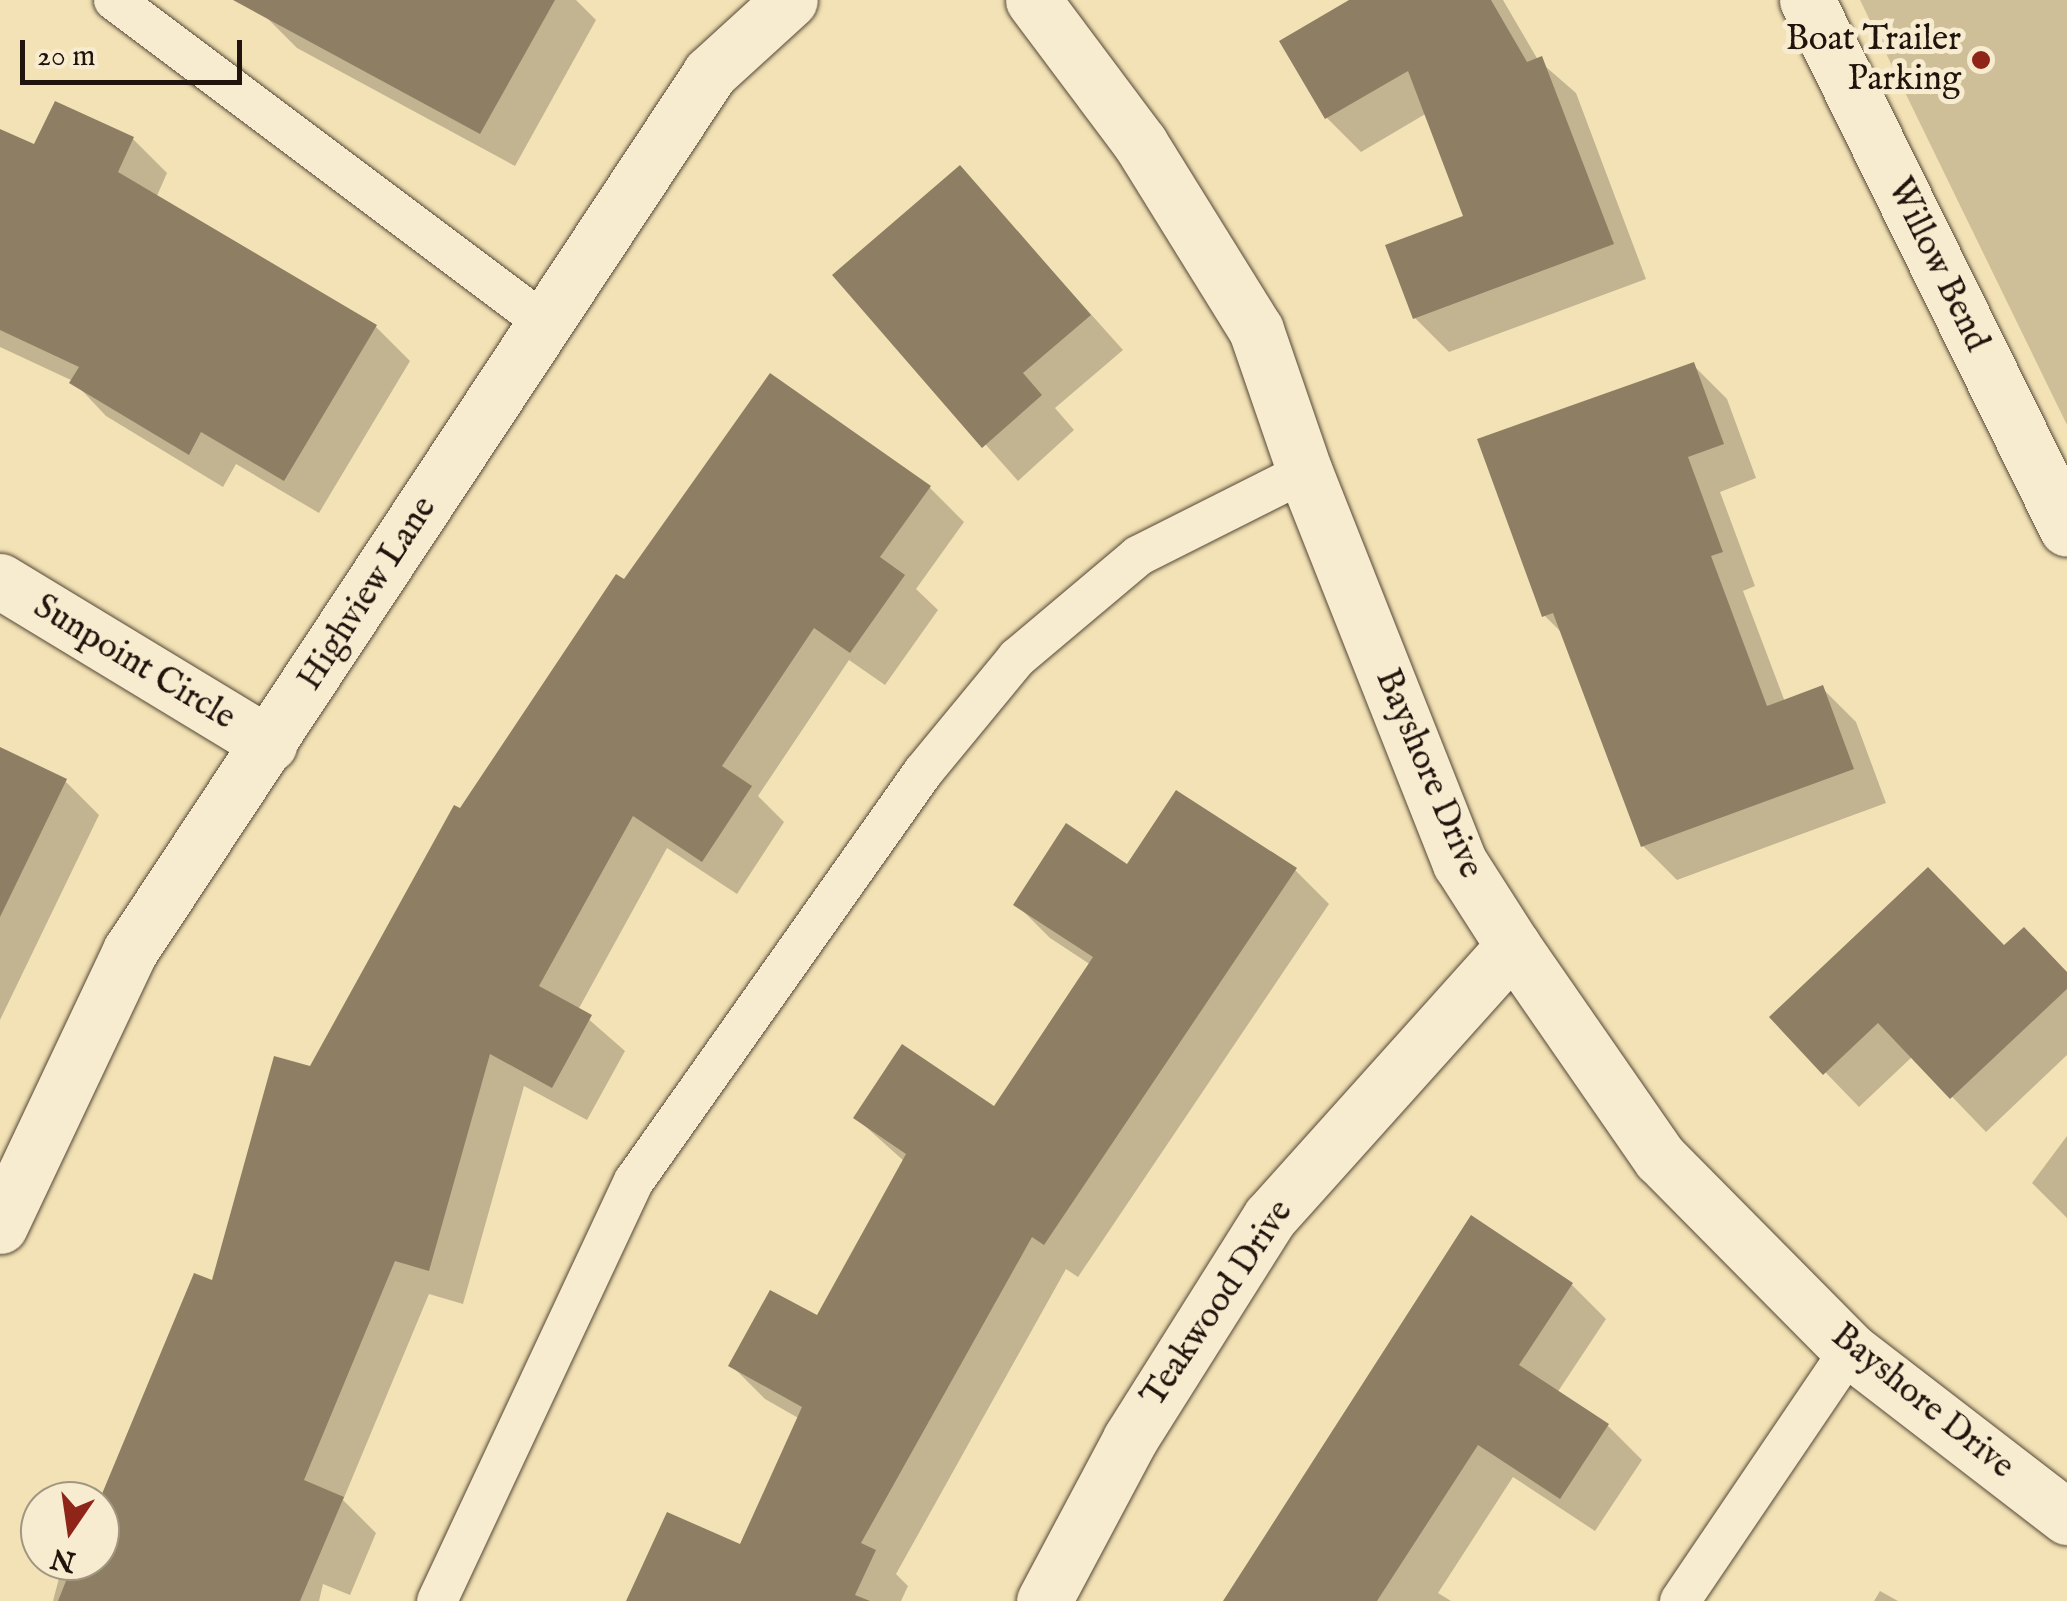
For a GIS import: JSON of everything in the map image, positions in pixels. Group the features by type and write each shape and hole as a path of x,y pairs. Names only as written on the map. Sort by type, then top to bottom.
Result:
{"street":[{"name":"Highview Lane","path":"5,1200 130,951 710,73 790,0"},
{"name":"Bayshore Drive","path":"1034,0 1140,143 1256,330 1304,472 1460,863 1513,946 1660,1158 1850,1350 2067,1517"},
{"name":"Willow Bend","path":"1808,0 2067,529"},
{"name":"Sunpoint Circle","path":"0,581 269,744"},
{"name":"Teakwood Drive","path":"1044,1601 1130,1439 1270,1217 1513,946"}],"lane":[{"path":"114,0 546,324"},
{"path":"437,1601 634,1181 923,772 1017,658 1138,556 1304,472"},
{"path":"1680,1601 1850,1350"}],"shaded area":[{"path":"1860,0 2067,0 2067,425"}],"building":[{"path":"233,0 555,0 480,134"},
{"path":"1349,0 1491,0 1527,62 1542,56 1614,244 1413,319 1385,245 1463,216 1408,71 1325,119 1279,41"},
{"path":"55,101 134,137 118,172 377,325 284,481 201,432 189,455 69,383 79,367 0,330 0,129 34,144"},
{"path":"960,165 1091,315 1023,373 1042,395 982,448 832,275"},
{"path":"1694,362 1724,444 1688,457 1723,552 1711,556 1767,706 1823,685 1854,769 1641,847 1553,613 1542,617 1477,439"},
{"path":"770,373 931,486 880,557 905,575 850,653 814,628 722,766 752,786 702,862 633,816 539,986 592,1015 552,1088 490,1054 429,1271 395,1261 304,1480 344,1497 300,1601 58,1601 66,1581 120,1581 120,1481 107,1481 194,1273 212,1280 274,1056 310,1066 454,805 460,808 616,574 624,579"},
{"path":"0,747 67,779 0,917"},
{"path":"1176,790 1297,868 1044,1245 1032,1237 861,1543 876,1550 855,1595 870,1601 626,1601 667,1512 740,1544 802,1407 728,1366 770,1290 817,1315 906,1154 853,1118 902,1044 994,1106 1093,957 1013,905 1066,823 1127,864"},
{"path":"1928,867 2004,945 2024,927 2067,972 2067,989 1950,1099 1878,1023 1823,1075 1769,1017"},
{"path":"1471,1215 1573,1283 1519,1365 1609,1424 1560,1499 1478,1445 1377,1601 1223,1601"}],"place":[{"name":"Boat Trailer Parking","path":"1981,60"}]}
